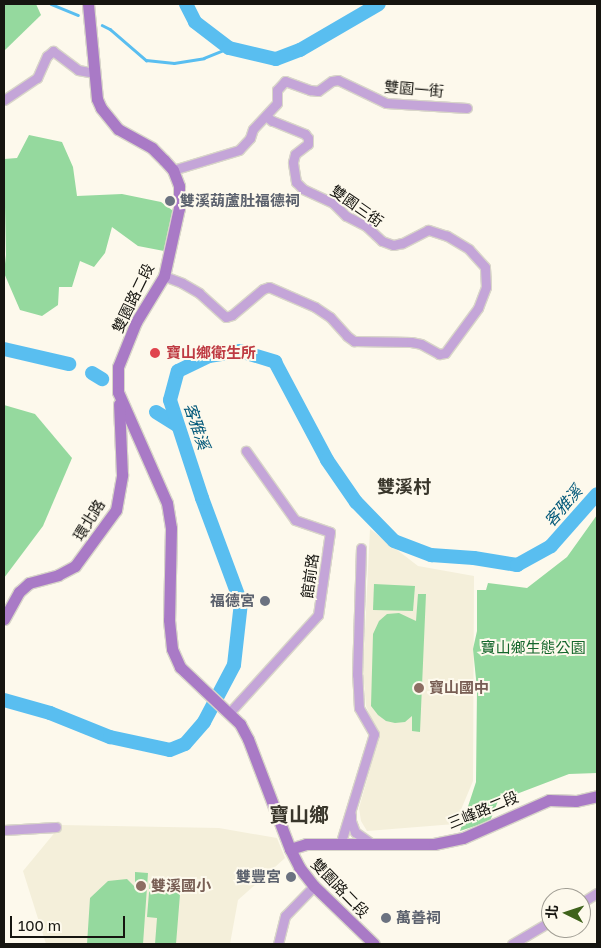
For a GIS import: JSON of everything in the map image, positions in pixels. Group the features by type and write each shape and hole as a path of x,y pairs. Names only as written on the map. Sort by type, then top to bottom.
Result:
{"street":[{"name":"雙園路二段","path":"88,4 97,99 112,123 125,134 152,148 173,170 179,186 179,208 164,276 132,332 118,367 118,392 167,503 171,528 169,620 172,649 180,667 230,712 240,724 248,739 290,849 299,867 314,886 374,944"},
{"path":"4,100 37,78 47,56 53,51 78,70 95,73"},
{"name":"雙園一街","path":"173,170 239,150 250,138 253,129 277,103 277,90 285,81 318,91 332,81 338,80 386,103 467,108"},
{"name":"雙園三街","path":"164,276 182,283 199,293 226,316 239,311 263,289 270,287 314,306 330,317 354,341 411,342 421,344 440,354 445,353 478,308 486,287 485,267 469,249 447,236 428,230 402,243 393,245 382,241 366,226 346,216 333,202 307,192 296,182 292,162 295,154 308,144 308,138 305,134 272,121 266,116"},
{"name":"環北路","path":"4,619 19,592 29,583 58,575 75,566 116,510 122,475 122,426 118,392"},
{"name":"館前路","path":"230,712 297,640 318,614 330,532 294,520 246,450"},
{"path":"340,845 374,734 359,708 357,675 361,548"},
{"name":"三峰路二段","path":"290,849 306,844 434,844 463,838 549,800 576,801 597,796"},
{"path":"353,805 351,821 355,832 364,841 376,845"},
{"path":"4,830 56,827"},
{"path":"278,944 286,916 314,886"},
{"path":"512,944 541,927"}],"shaded area":[{"name":"寶山國中","path":"370,529 418,566 474,576 473,781 455,824 367,831 361,821 359,808 379,737 366,706 363,671"},
{"name":"雙溪國小","path":"61,825 219,828 277,838 285,858 238,900 230,944 46,944 23,871"}],"green space":[{"path":"4,4 36,4 41,15 4,51"},
{"path":"29,135 62,142 73,167 77,196 122,194 161,202 176,213 164,251 138,246 112,227 105,253 94,267 80,261 72,287 59,287 58,305 42,316 20,310 4,273 6,255 4,159 17,158"},
{"path":"4,405 35,414 72,458 43,526 4,578"},
{"name":"寶山鄉生態公園","path":"597,515 597,773 569,774 498,801 490,821 460,831 476,782 477,689 473,649 477,631 477,590 486,590 488,583 527,588 567,557"},
{"path":"374,584 415,586 413,611 373,610"},
{"path":"418,594 426,594 420,732 412,731 412,716 405,722 395,723 386,721 371,706 373,634 379,621 387,614 399,613 416,621"},
{"path":"135,872 148,873 143,944 87,944 90,898 108,881 127,879 135,887"},
{"path":"150,880 181,882 176,944 155,944 157,918 147,917"}],"waterway":[{"path":"51,4 78,15"},
{"name":"客雅溪","path":"186,4 195,22 229,48 276,59 300,50 379,4"},
{"path":"102,25 110,29 146,60 174,63 204,58 229,48"},
{"path":"4,349 69,364"},
{"name":"客雅溪","path":"4,700 50,713 110,737 170,750 185,744 204,722 234,665 241,603 202,498 170,400 178,371 209,356 240,351 275,362 327,460 356,502 394,541 431,555 474,558 517,565 551,546 597,494"},
{"path":"92,373 102,379"},
{"path":"156,412 177,425"}],"place":[{"name":"雙溪葫蘆肚福德祠","path":"170,201"},
{"name":"寶山鄉衛生所","path":"155,353"},
{"name":"福德宮","path":"265,601"},
{"name":"寶山國中","path":"419,688"},
{"name":"雙豐宮","path":"291,877"},
{"name":"雙溪國小","path":"141,886"},
{"name":"萬善祠","path":"386,918"}],"district":[{"name":"雙溪村","path":"404,486"},
{"name":"寶山鄉","path":"299,814"}]}
